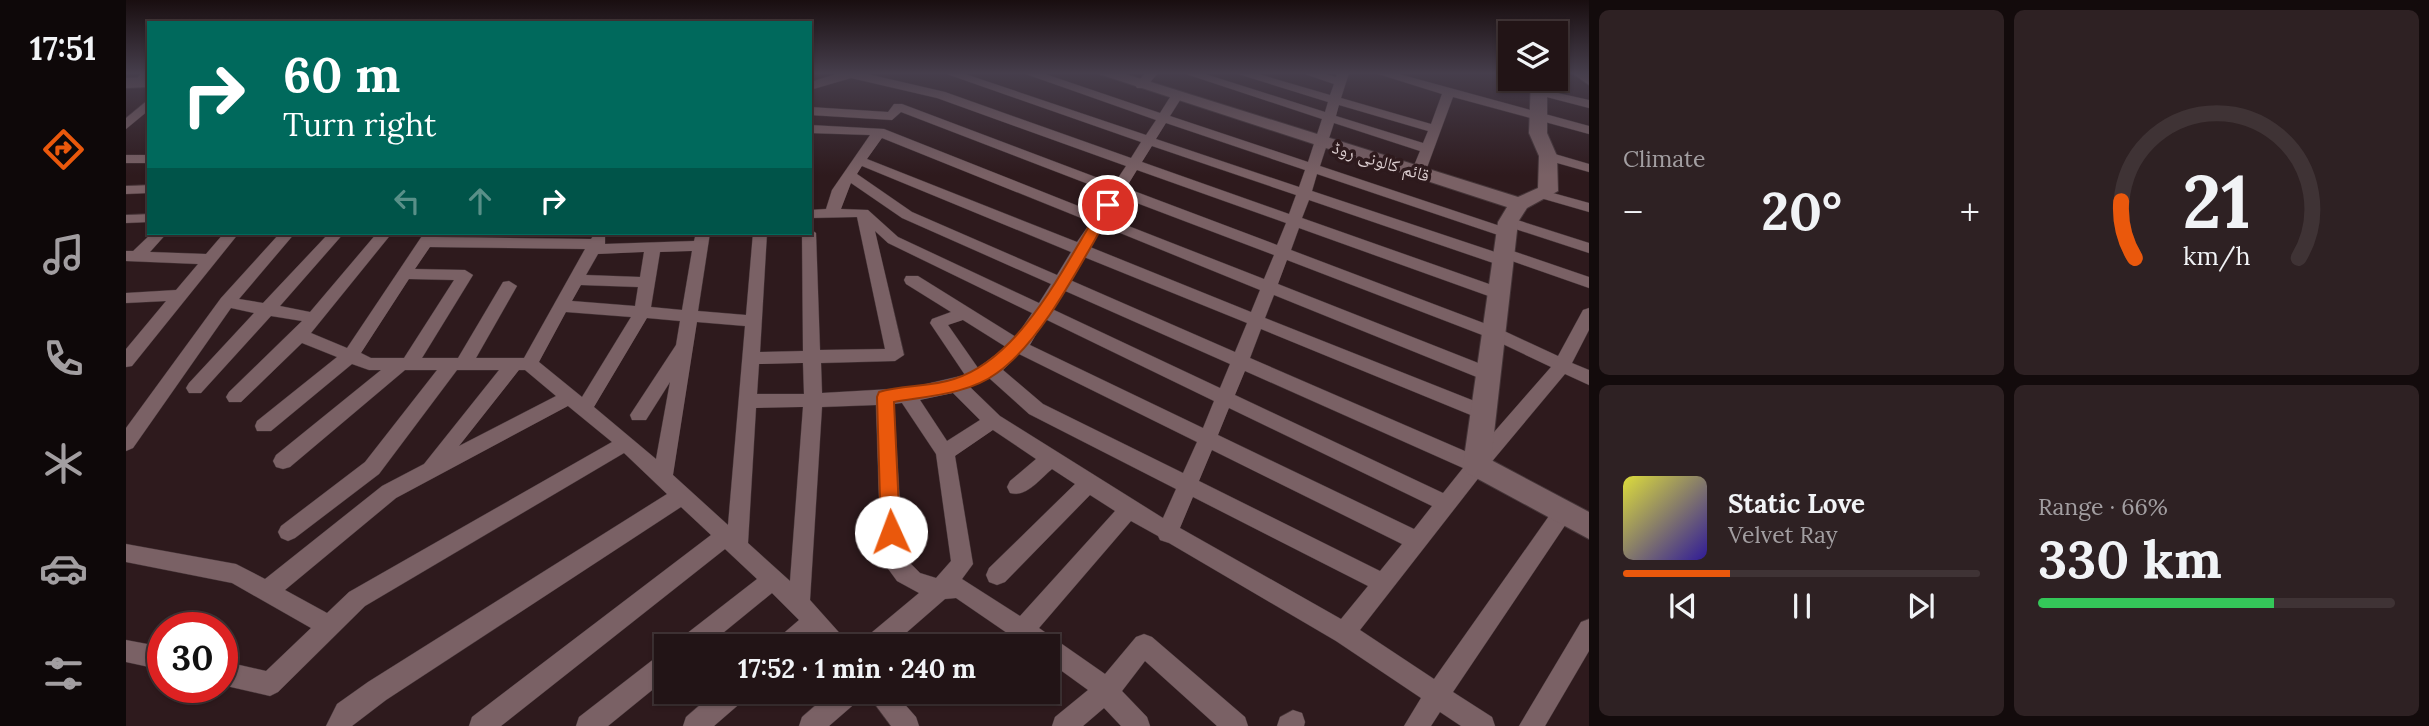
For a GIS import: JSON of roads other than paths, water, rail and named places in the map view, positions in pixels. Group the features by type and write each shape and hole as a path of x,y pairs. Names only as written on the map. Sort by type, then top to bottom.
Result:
{"street":[{"path":"812,111 892,116 898,107 1496,334 1589,378"},
{"path":"974,107 1500,294"},
{"path":"1049,107 1303,194 1589,248"},
{"path":"1127,107 1509,235 1589,283"},
{"path":"749,401 907,395 956,385 983,373 1017,346 1042,311 1170,107"},
{"name":"قائم کالونی روڈ","path":"1207,107 1418,173 1509,235"},
{"path":"1328,107 1435,129"},
{"path":"1330,107 1428,149"},
{"path":"1418,173 1443,107"},
{"path":"1503,107 1589,130"},
{"path":"1477,465 1509,235 1542,194 1548,191 1548,156 1538,133 1539,107"},
{"path":"1167,534 1241,361 1333,108"},
{"path":"128,116 147,109"},
{"path":"812,129 879,132 1490,375"},
{"path":"832,213 839,190 879,132"},
{"path":"1548,156 1589,168"},
{"path":"126,159 147,159"},
{"path":"859,160 1485,412"},
{"path":"849,175 907,215 1477,465 1589,526"},
{"path":"126,190 147,189"},
{"path":"1542,194 1589,208"},
{"path":"752,358 895,355 863,213"},
{"path":"812,214 863,213 893,240 1447,504"},
{"path":"126,219 147,218"},
{"path":"132,256 158,235"},
{"path":"126,361 134,343 180,295 230,235"},
{"path":"126,443 227,302 286,235"},
{"path":"195,388 335,235"},
{"path":"235,397 300,335 383,235"},
{"path":"481,726 732,541 749,401 752,321 760,235"},
{"path":"793,634 807,612 813,399 810,235"},
{"path":"264,426 350,356 428,237 598,242 653,247 702,239 663,477"},
{"path":"428,471 521,364 562,306 598,242"},
{"path":"267,591 389,492 578,401 642,312 653,247"},
{"path":"132,256 210,259"},
{"path":"284,461 405,364 465,275 404,274"},
{"path":"577,280 647,282"},
{"path":"912,280 1017,346 1417,541"},
{"path":"288,532 372,468 457,364 509,286"},
{"path":"126,298 180,295"},
{"path":"227,302 314,318"},
{"path":"562,306 752,321"},
{"path":"964,313 938,323 983,373 1036,409 1383,583"},
{"path":"1344,633 1477,465 1562,366 1589,314"},
{"path":"300,335 369,364 521,364 578,401 626,443 773,579 826,634"},
{"path":"639,415 685,344"},
{"path":"956,385 993,421 1167,534 1344,633 1483,726"},
{"path":"887,634 939,590 962,564 945,458 907,395"},
{"path":"885,397 892,559 901,575 939,590 959,587 1028,634"},
{"path":"945,458 947,451 993,421"},
{"path":"238,677 270,684 357,599 626,443"},
{"path":"1017,487 1051,458"},
{"path":"997,575 1089,483"},
{"path":"338,726 346,713 377,691 682,495"},
{"path":"1022,630 1129,509"},
{"path":"1416,726 1563,512"},
{"path":"126,553 236,574 330,626"},
{"path":"704,634 773,579"},
{"path":"1531,726 1589,630"},
{"path":"1064,726 1107,690 1144,645 1236,726"},
{"path":"126,651 147,656"},
{"path":"1060,656 1107,690 1138,726"},
{"path":"588,726 654,673"},
{"path":"695,726 720,704"},
{"path":"811,726 836,704"},
{"path":"888,704 907,726"}]}
